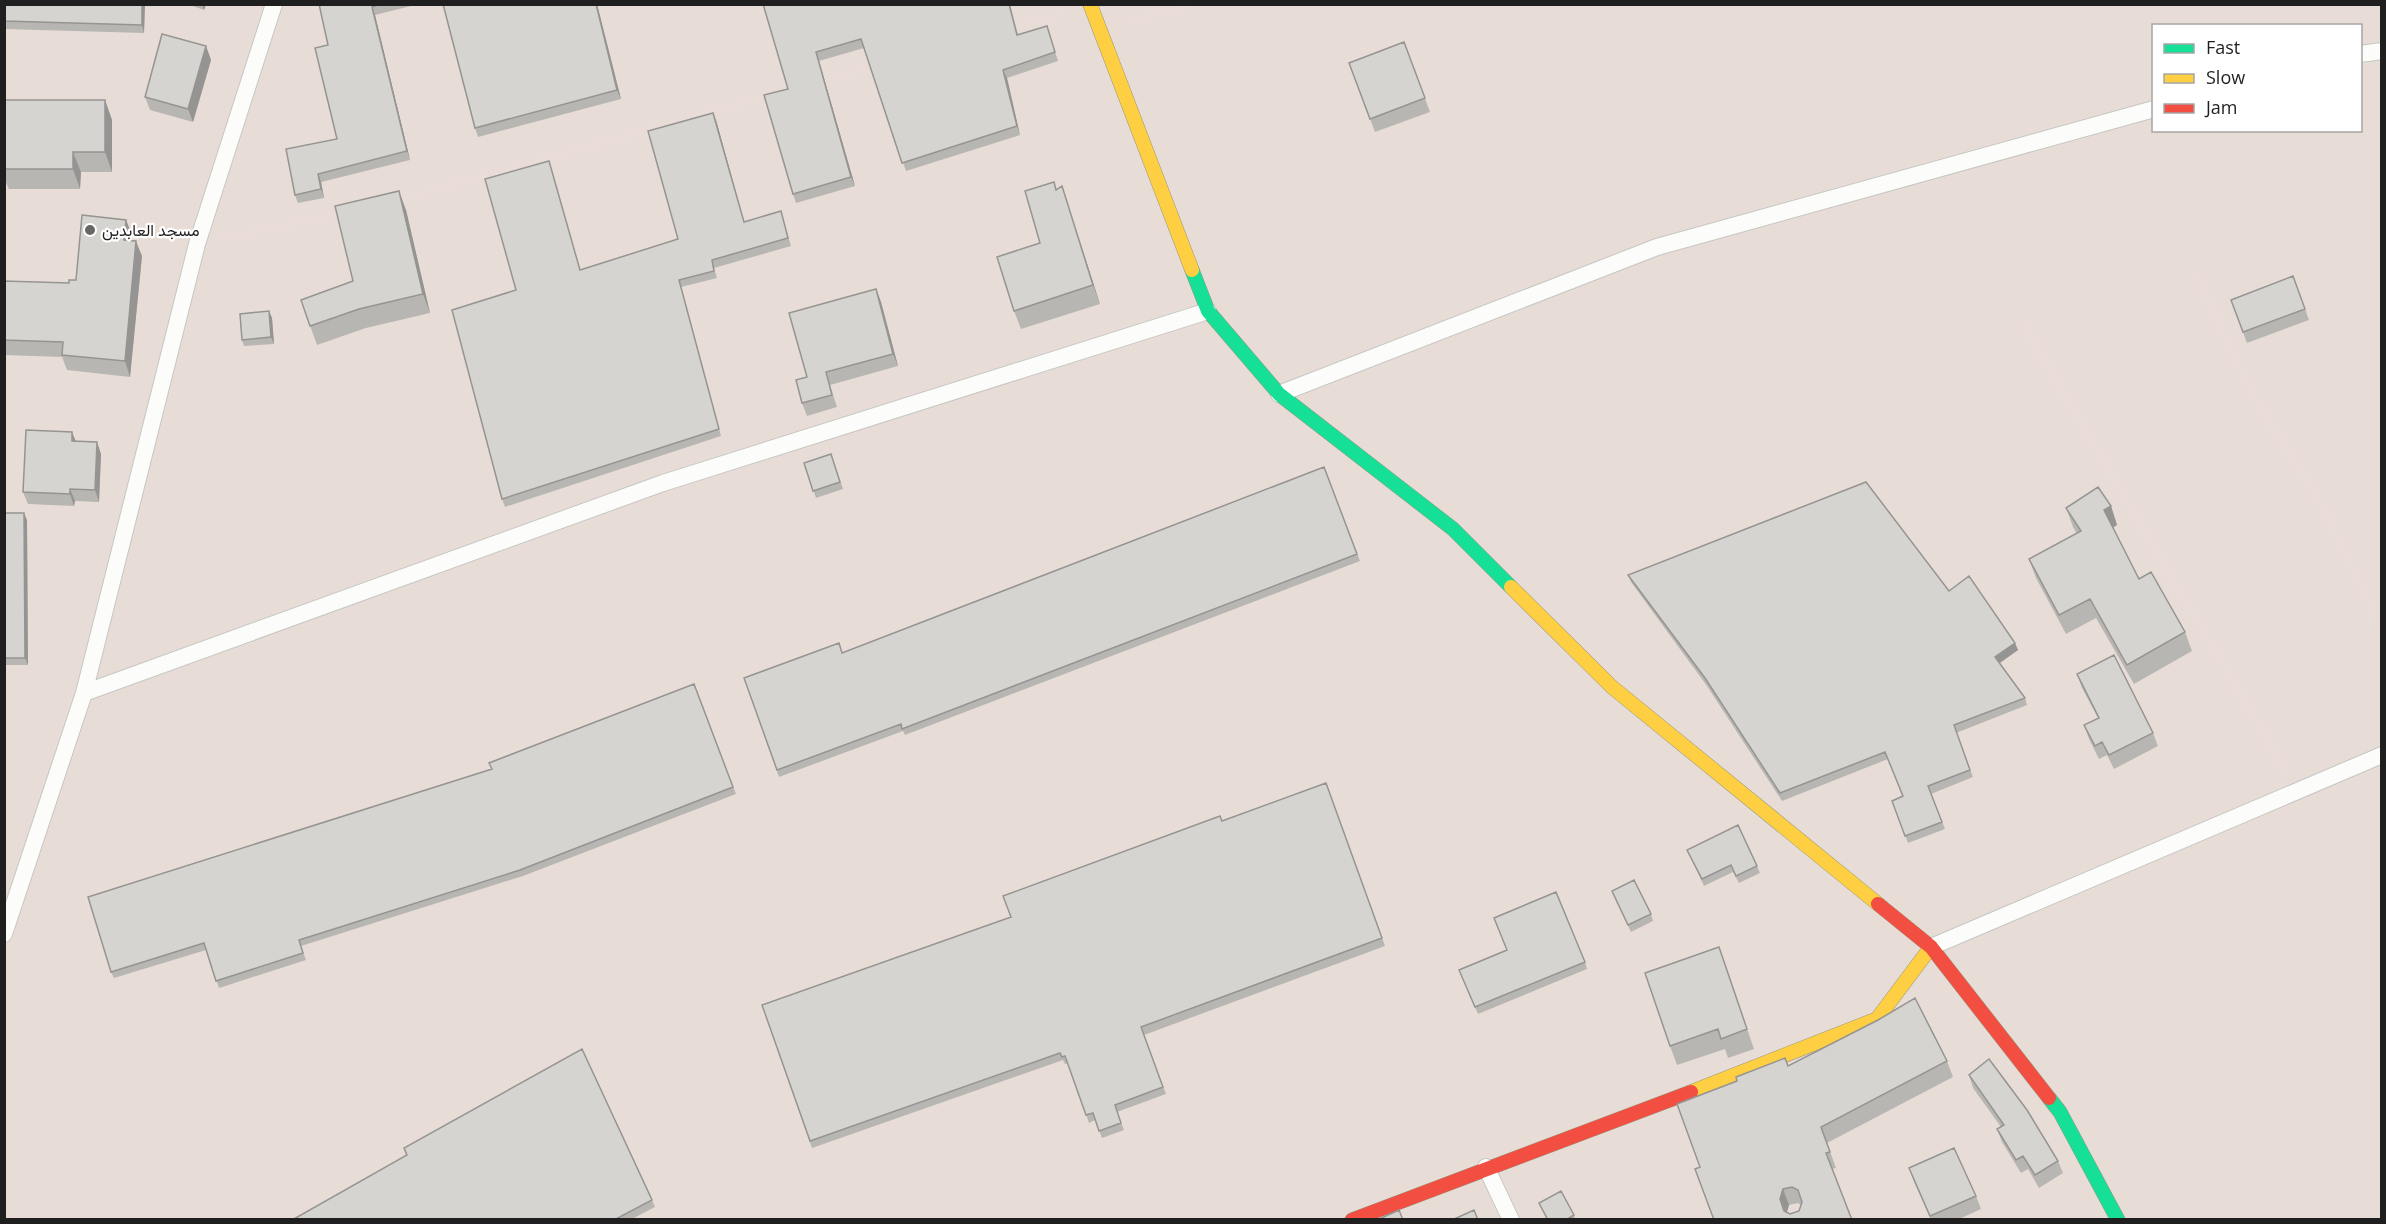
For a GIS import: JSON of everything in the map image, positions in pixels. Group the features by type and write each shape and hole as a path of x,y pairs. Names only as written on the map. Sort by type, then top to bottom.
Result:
{"street":[{"path":"1091,5 1208,311 1279,394 1453,529 1612,687 1931,947 2060,1112 2118,1220"},
{"path":"1352,1220 1486,1167 1751,1070 1877,1019 1931,947"}],"lane":[{"path":"4,934 84,693 197,244 274,4"},
{"path":"2362,54 2382,51"},
{"path":"1279,394 1657,247 2152,110"},
{"path":"84,693 663,483 1208,311"},
{"path":"1931,947 2382,755"},
{"path":"1486,1167 1511,1220"}],"path":[{"path":"1010,29 1091,5 1120,22 1198,4"},
{"path":"814,84 884,64"},
{"path":"387,203 780,93"},
{"path":"197,244 343,212"},
{"path":"2196,273 2241,375 2328,515 2382,631"},
{"path":"2024,325 2297,791"}],"shaded area":[{"path":"5,5 2381,5 2381,1219 5,1219"}],"building":[{"path":"4,4 142,4 142,25 4,21"},
{"path":"319,4 380,4 372,7 407,151 318,174 321,189 295,195 286,149 337,139 315,48 328,45"},
{"path":"443,4 596,4 617,90 475,128"},
{"path":"763,4 1009,4 1017,35 1047,26 1055,52 1003,70 1017,126 902,163 861,39 816,52 851,177 793,194 764,95 788,89"},
{"path":"162,34 206,46 188,109 145,97"},
{"path":"1404,42 1425,98 1370,119 1349,63"},
{"path":"4,100 105,100 105,152 73,152 73,169 4,169"},
{"path":"713,113 744,222 781,211 788,238 712,260 714,271 679,280 719,429 502,499 452,310 516,290 485,179 549,161 580,270 678,239 648,131"},
{"path":"1054,182 1056,190 1062,186 1093,285 1014,311 997,257 1040,243 1025,191"},
{"path":"399,191 423,294 359,309 310,326 301,300 353,281 335,206"},
{"path":"82,215 126,220 124,240 136,241 125,361 62,355 63,342 4,340 4,281 69,283 69,280 76,280"},
{"path":"2293,276 2305,309 2243,332 2231,300"},
{"path":"876,289 893,354 826,372 832,395 802,403 796,380 807,377 789,313"},
{"path":"269,311 271,337 242,340 240,314"},
{"path":"26,430 72,432 72,441 97,442 95,490 70,489 70,494 23,492"},
{"path":"831,454 840,482 813,491 804,463"},
{"path":"1324,467 1357,554 902,729 901,724 777,770 744,678 839,643 842,653"},
{"path":"1866,482 1949,591 1969,576 2015,643 1995,657 2025,698 1954,725 1970,770 1928,786 1942,822 1905,836 1892,801 1903,796 1885,752 1780,793 1705,678 1628,575"},
{"path":"2098,487 2111,506 2104,510 2139,579 2151,572 2185,632 2127,665 2090,599 2059,615 2029,559 2081,531 2066,508"},
{"path":"4,513 24,513 25,658 4,658"},
{"path":"2114,655 2153,733 2109,755 2102,742 2095,746 2084,725 2099,718 2077,674"},
{"path":"694,684 733,787 520,870 299,940 303,953 216,981 204,943 111,972 88,897 492,769 489,763"},
{"path":"1326,783 1382,938 1141,1027 1163,1087 1115,1105 1121,1123 1099,1131 1093,1113 1086,1115 1065,1056 1062,1057 1060,1053 810,1141 762,1005 1011,917 1003,896 1220,816 1222,821"},
{"path":"1738,825 1757,866 1736,876 1731,865 1702,879 1687,850"},
{"path":"1634,880 1651,914 1628,925 1612,891"},
{"path":"1556,892 1585,962 1475,1007 1459,970 1507,950 1494,918"},
{"path":"1719,947 1747,1029 1721,1039 1718,1029 1670,1046 1645,973"},
{"path":"1915,998 1947,1061 1821,1127 1830,1152 1826,1153 1852,1220 1714,1220 1695,1169 1700,1167 1677,1104 1737,1081 1736,1077 1785,1058 1788,1066 1878,1020","holes":["1792,1187 1798,1190 1802,1202 1799,1211 1790,1214 1784,1211 1780,1199 1783,1189"]},
{"path":"582,1049 652,1200 614,1220 292,1220 407,1155 404,1148"},
{"path":"1989,1059 2027,1110 2058,1161 2035,1175 2023,1156 2016,1160 1997,1129 2004,1125 1969,1075"},
{"path":"1954,1148 1976,1196 1930,1216 1909,1168"},
{"path":"1561,1191 1574,1215 1566,1220 1548,1220 1539,1203"},
{"path":"1399,1210 1403,1220 1377,1220"},
{"path":"1474,1210 1478,1220 1452,1220"}],"traffic: fast":[{"path":"1192,270 1208,311 1279,394 1453,529 1511,587"},
{"path":"2049,1098 2060,1112 2118,1220"}],"traffic: slow":[{"path":"1090,4 1192,270"},
{"path":"1511,587 1612,687 1878,904"},
{"path":"1691,1092 1877,1019 1931,947"}],"traffic: jam":[{"path":"1878,904 1931,947 2049,1098"},
{"path":"1352,1220 1691,1092"}],"place":[{"name":"مسجد العابدين","path":"90,230"}]}
